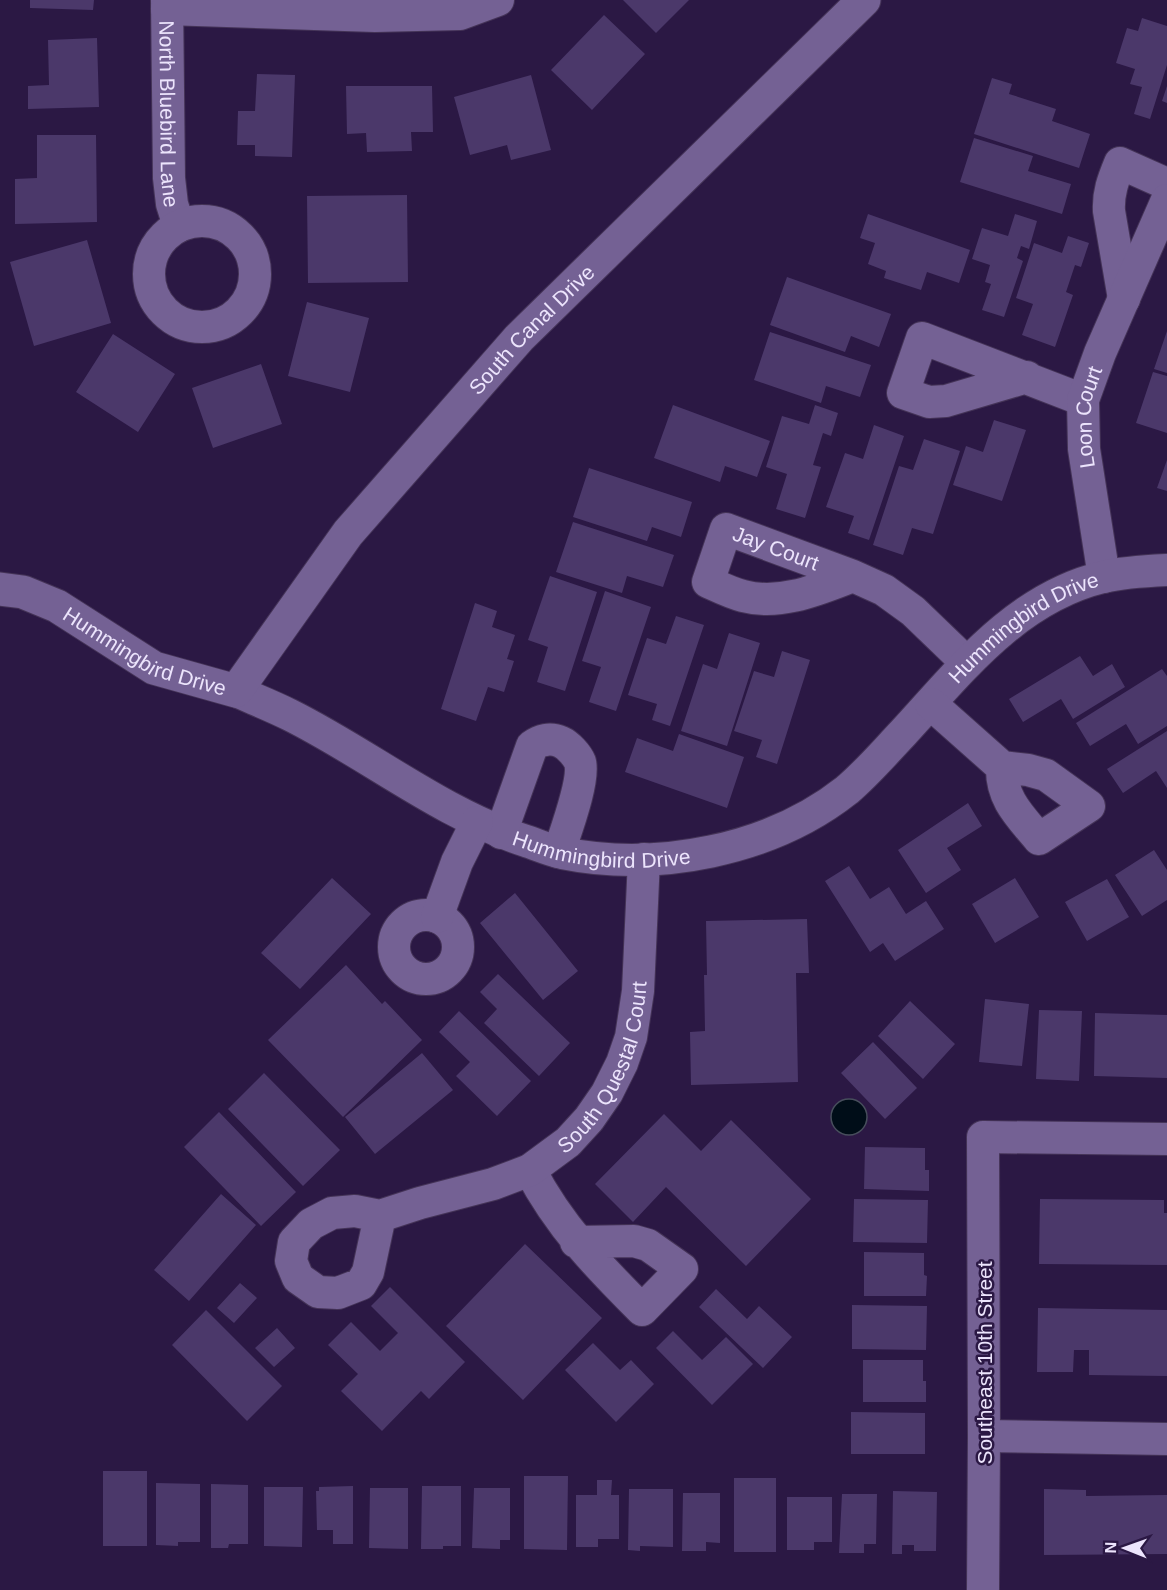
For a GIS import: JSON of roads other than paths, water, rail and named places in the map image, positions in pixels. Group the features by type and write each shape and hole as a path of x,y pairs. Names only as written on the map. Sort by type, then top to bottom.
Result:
{"street":[{"path":"167,4 375,16 460,14 498,0"},
{"name":"South Canal Drive","path":"236,691 348,533 519,338 864,0"},
{"name":"North Bluebird Lane","path":"167,4 169,178 172,204 179,226"},
{"path":"1124,299 1109,211 1110,185 1120,163 1167,184"},
{"name":"Loon Court","path":"1104,577 1084,449 1083,400 1100,353 1167,200"},
{"path":"1027,377 1083,400"},
{"name":"Hummingbird Drive","path":"0,589 23,592 57,606 154,668 236,691 290,715 443,805 489,828 559,852 603,859 644,859 681,857 750,841 814,811 853,784 875,764 968,663 1017,617 1042,601 1104,577 1167,570"},
{"path":"853,576 884,590 913,611 968,663"},
{"path":"931,704 1002,767"},
{"path":"437,917 457,862 489,828 532,747 540,740 550,739 562,742 572,750 580,762 581,777 559,852"},
{"name":"South Questal Court","path":"576,1242 544,1196 530,1170 568,1142 589,1119 607,1093 622,1063 636,1013 644,859"},
{"name":"Southeast 10th Street","path":"983,1590 982,1137 1167,1139"},
{"path":"380,1216 493,1184 530,1170"},
{"path":"984,1436 1167,1439"}]}
